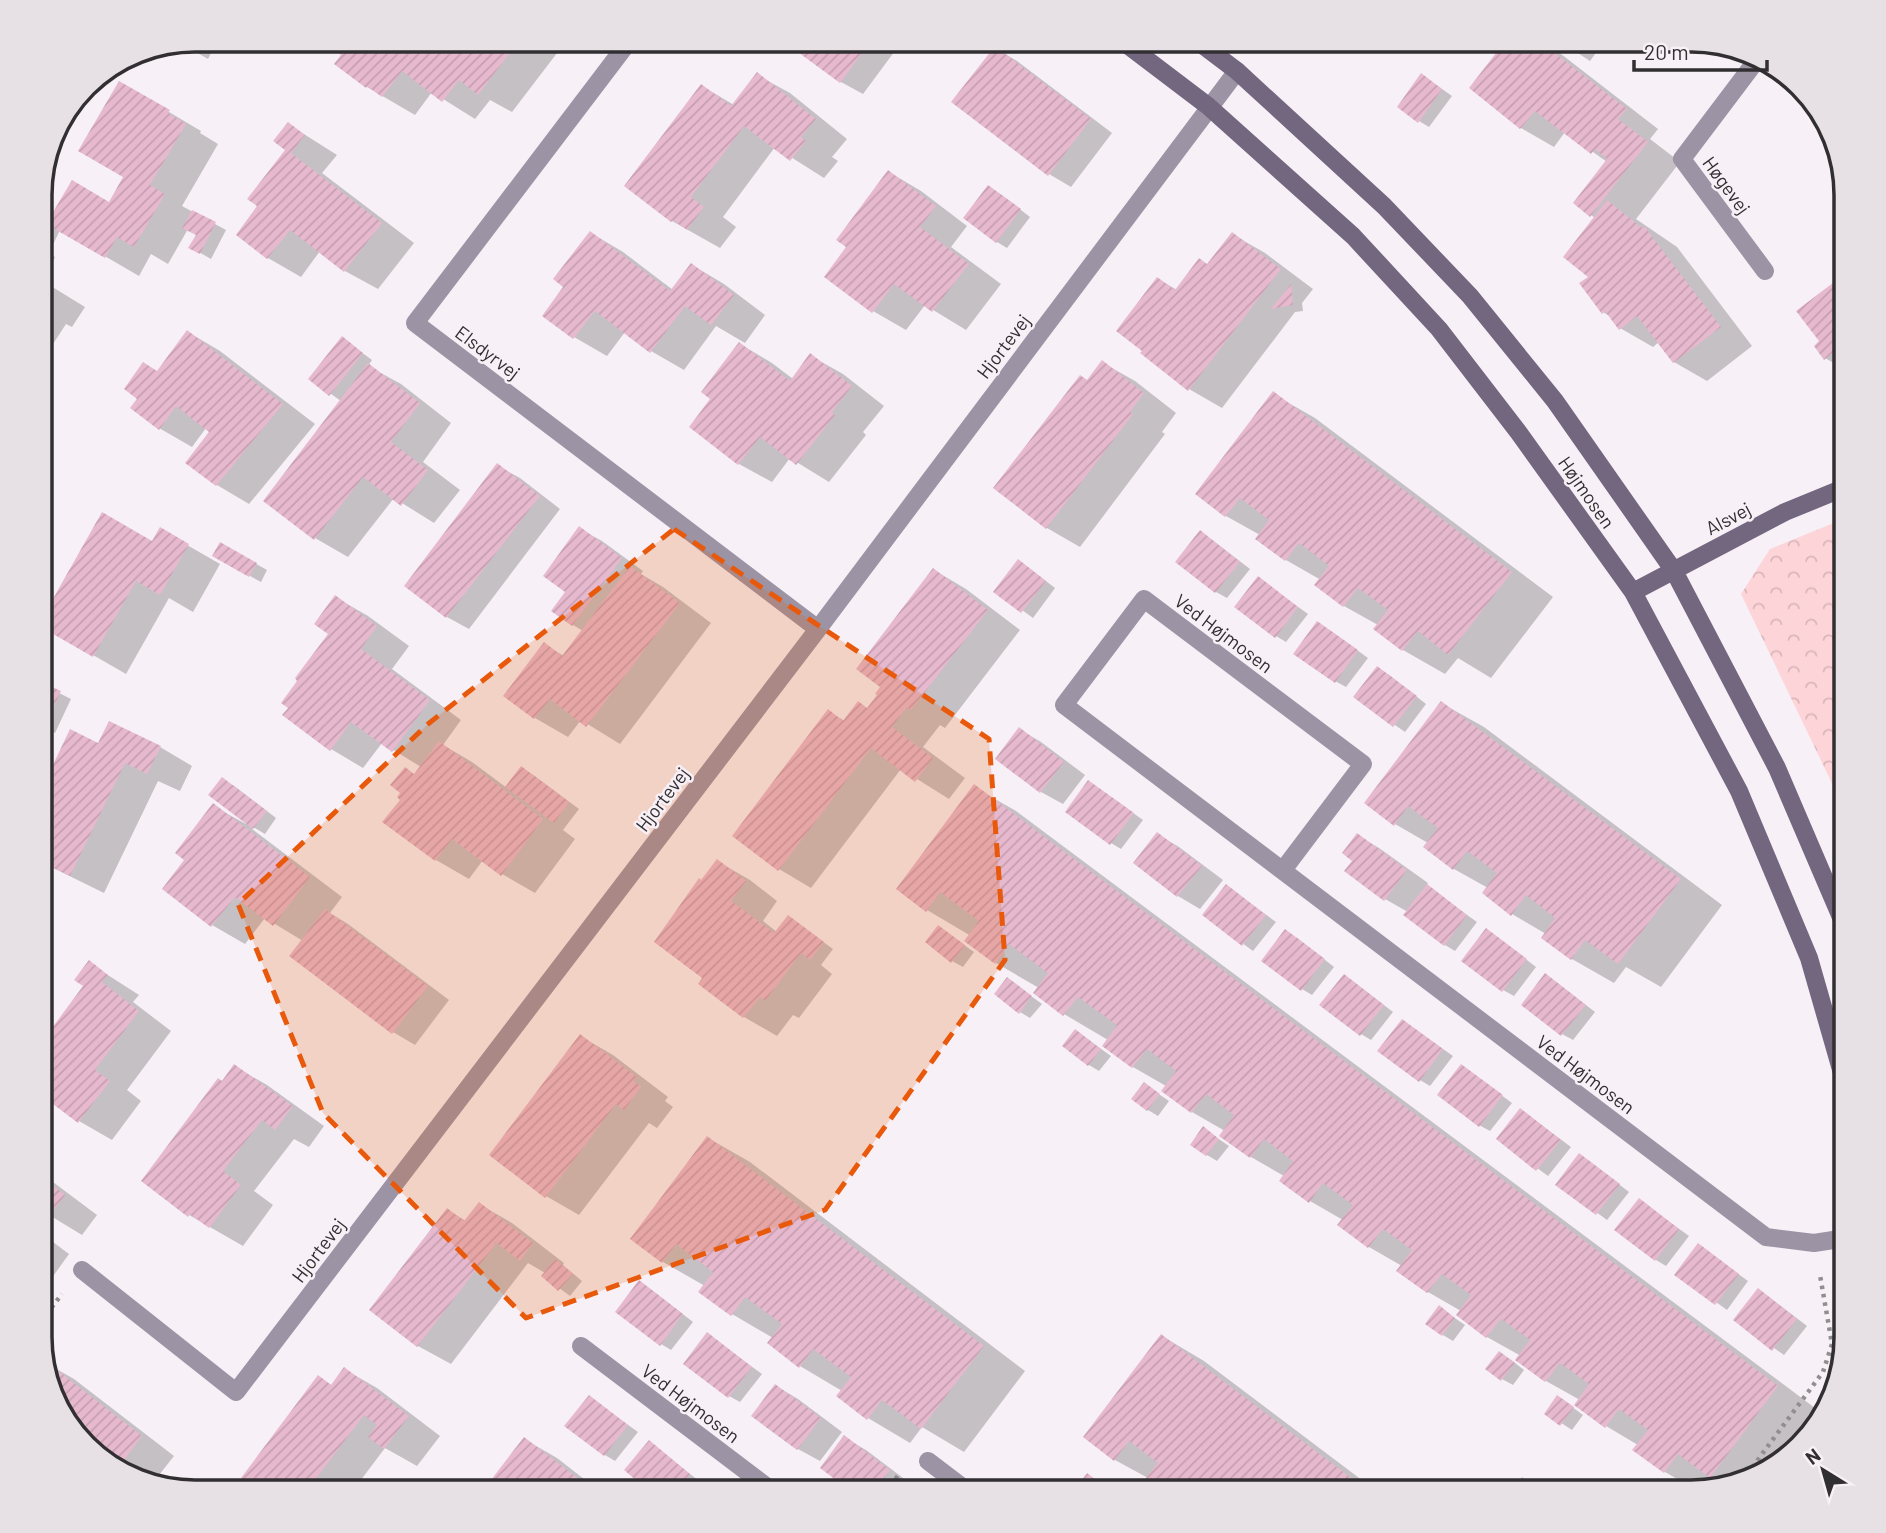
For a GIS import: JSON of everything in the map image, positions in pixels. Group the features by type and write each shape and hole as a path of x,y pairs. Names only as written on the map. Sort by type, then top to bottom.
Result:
{"street":[{"name":"Elsdyrvej","path":"621,52 415,323 818,629"},
{"name":"Højmosen","path":"1137,52 1208,106 1353,236 1439,330 1519,433 1633,592 1739,791 1809,958 1834,1045"},
{"name":"Højmosen","path":"1212,52 1237,71 1384,206 1470,296 1555,401 1674,571 1777,768 1834,901"},
{"name":"Høgevej","path":"1752,67 1682,159 1765,271"},
{"name":"Hjortevej","path":"82,1270 236,1392 818,629 1208,106 1237,71"},
{"name":"Alsvej","path":"1633,592 1785,512 1834,492"},
{"name":"Ved Højmosen","path":"1283,870 1363,764 1144,599 1063,705 1766,1237 1814,1243 1834,1240"},
{"name":"Ved Højmosen","path":"581,1346 758,1480"},
{"path":"929,1461 953,1480"}],"path":[{"path":"1754,1465 1823,1372 1832,1344 1814,1243"}],"highlighted area":[{"path":"674,529 989,739 1005,960 825,1210 526,1318 323,1113 238,904 428,724"}],"green space":[{"path":"1834,523 1834,789 1741,594 1770,549"}],"building":[{"path":"337,52 511,52 478,95 459,80 442,102 402,71 382,97 334,64 341,55"},
{"path":"798,52 863,52 840,83"},
{"path":"990,52 1003,52 1091,119 1048,176 951,102"},
{"path":"1497,52 1553,52 1627,109 1618,119 1648,142 1590,217 1573,203 1607,159 1595,149 1591,154 1535,111 1520,129 1469,88"},
{"path":"757,72 816,119 801,137 806,141 790,161 744,126 691,197 704,207 687,230 673,220 671,222 624,186 701,84 731,106"},
{"path":"1421,73 1442,89 1418,123 1397,107"},
{"path":"119,81 170,110 168,113 186,124 150,185 165,194 134,247 117,237 105,258 53,228 53,212 72,180 109,202 123,177 78,151"},
{"path":"288,122 305,135 291,153 382,223 344,272 290,230 267,259 236,235 257,206 247,199 285,150 273,141"},
{"path":"888,170 936,206 920,227 969,264 932,312 894,284 872,313 824,277 846,247 836,240"},
{"path":"988,185 1021,209 996,243 963,218"},
{"path":"1607,200 1642,228 1644,226 1721,327 1673,363 1637,316 1619,330 1605,311 1602,314 1579,283 1588,277 1563,257"},
{"path":"192,210 216,222 200,254 188,248 196,235 182,228"},
{"path":"590,231 670,291 691,263 734,295 711,325 685,306 650,353 595,311 573,339 542,316 563,287 553,279"},
{"path":"1232,232 1281,269 1188,391 1116,331 1157,277 1175,290 1199,258 1207,264"},
{"path":"1834,282 1834,356 1831,354 1824,360 1814,346 1819,341 1796,311"},
{"path":"1291,284 1293,305 1271,309"},
{"path":"187,330 283,404 216,486 185,463 209,432 176,406 159,430 130,408 137,399 124,389 143,362 157,371"},
{"path":"342,336 363,353 329,396 308,379"},
{"path":"739,342 790,381 810,353 852,386 832,412 835,415 796,465 760,437 738,465 689,427 710,399 701,392"},
{"path":"1102,360 1144,393 1130,412 1133,414 1046,529 993,488 1080,375 1087,380"},
{"path":"368,363 420,403 391,442 428,470 401,506 363,477 314,540 263,501"},
{"path":"1273,391 1512,572 1448,655 1418,631 1402,651 1373,629 1388,610 1358,588 1343,607 1314,585 1329,566 1299,543 1285,561 1255,539 1269,520 1240,498 1225,517 1195,494"},
{"path":"497,463 540,496 446,618 404,586"},
{"path":"102,512 152,541 160,527 189,544 160,595 136,581 93,657 53,634 53,599"},
{"path":"579,526 622,558 572,626 551,611 565,592 543,576"},
{"path":"1200,530 1240,562 1215,593 1175,562"},
{"path":"220,542 257,563 249,577 212,556"},
{"path":"1018,559 1046,581 1021,613 993,592"},
{"path":"630,566 680,603 586,727 550,699 534,719 503,696 544,642 562,656"},
{"path":"933,568 988,610 911,710 907,707 892,727 933,758 915,782 871,748 778,871 732,836 828,709 843,721 858,701 867,708 877,695 875,694 880,687 856,669"},
{"path":"1258,576 1298,607 1275,638 1234,607"},
{"path":"335,595 377,626 361,649 430,700 392,752 351,722 330,751 282,715 288,708 281,703 297,681 295,678 328,634 314,624"},
{"path":"1317,621 1358,650 1335,683 1293,654"},
{"path":"1377,666 1417,696 1393,727 1353,697"},
{"path":"53,687 61,691 53,708"},
{"path":"1441,701 1681,879 1618,964 1585,940 1571,960 1541,938 1555,918 1526,895 1511,916 1482,893 1497,873 1467,851 1453,870 1423,847 1438,828 1408,806 1394,826 1364,803"},
{"path":"109,721 161,746 147,774 125,763 70,876 53,868 53,765 70,729 98,743"},
{"path":"1019,727 1064,762 1040,793 995,759"},
{"path":"439,741 543,819 501,876 452,839 435,861 382,822 400,800 397,797 400,793 390,785 405,767 414,774"},
{"path":"521,766 569,802 554,823 505,787"},
{"path":"222,777 267,811 253,829 208,795"},
{"path":"1088,780 1134,813 1110,845 1065,812"},
{"path":"974,784 1778,1386 1710,1478 1678,1454 1664,1473 1632,1450 1648,1430 1619,1409 1605,1428 1574,1405 1589,1384 1560,1363 1545,1382 1515,1360 1530,1340 1501,1319 1486,1338 1456,1315 1471,1295 1442,1274 1427,1293 1396,1271 1412,1250 1383,1229 1368,1248 1337,1225 1353,1205 1323,1183 1309,1203 1279,1181 1293,1161 1264,1139 1250,1158 1219,1136 1234,1115 1206,1094 1191,1113 1161,1091 1176,1071 1147,1049 1132,1068 1102,1046 1117,1025 1078,997 1063,1016 1033,993 1048,973 1009,944 995,964 964,941 979,921 940,892 926,912 896,889"},
{"path":"213,803 310,877 273,926 235,897 211,927 162,889 184,860 175,853"},
{"path":"1157,832 1202,866 1177,897 1133,863"},
{"path":"1357,833 1407,870 1384,901 1344,871 1352,861 1342,853"},
{"path":"717,859 746,881 731,901 774,933 788,915 824,942 810,960 801,953 765,1001 760,997 743,1018 698,984 702,978 654,942 699,878 701,880"},
{"path":"1226,884 1266,915 1242,946 1202,915"},
{"path":"1427,884 1467,915 1444,946 1403,915"},
{"path":"325,909 428,986 392,1034 289,956"},
{"path":"938,925 965,945 951,963 925,942"},
{"path":"1486,928 1527,959 1502,992 1461,961"},
{"path":"1285,929 1325,959 1301,991 1261,961"},
{"path":"89,960 108,975 102,982 139,1011 95,1070 110,1081 78,1123 53,1104 53,1027 83,986 74,980"},
{"path":"1545,973 1586,1005 1561,1036 1521,1005"},
{"path":"1344,974 1384,1005 1360,1036 1319,1005"},
{"path":"1007,977 1032,996 1019,1014 994,994"},
{"path":"1402,1019 1443,1049 1419,1082 1377,1051"},
{"path":"1075,1029 1101,1049 1088,1066 1062,1046"},
{"path":"580,1034 637,1077 633,1081 641,1087 624,1110 616,1104 545,1198 489,1155"},
{"path":"234,1064 293,1106 275,1130 262,1120 223,1171 241,1185 209,1228 190,1214 188,1217 141,1181 218,1078 222,1081"},
{"path":"1461,1064 1503,1095 1479,1127 1437,1095"},
{"path":"1144,1082 1160,1094 1147,1111 1131,1099"},
{"path":"1520,1108 1561,1140 1536,1171 1496,1139"},
{"path":"1203,1126 1219,1139 1206,1156 1190,1145"},
{"path":"707,1136 984,1346 921,1429 882,1400 867,1420 836,1396 851,1377 813,1349 799,1368 767,1343 782,1324 745,1297 731,1316 698,1292 713,1272 676,1244 662,1263 630,1239"},
{"path":"1579,1153 1620,1184 1596,1215 1555,1185"},
{"path":"53,1186 65,1195 53,1211"},
{"path":"1639,1198 1679,1229 1655,1261 1614,1230"},
{"path":"479,1202 533,1243 520,1261 494,1241 495,1245 417,1347 369,1310 447,1208 464,1221"},
{"path":"1698,1243 1739,1274 1715,1305 1674,1275"},
{"path":"555,1259 573,1274 558,1291 541,1276"},
{"path":"639,1280 683,1314 660,1346 615,1312"},
{"path":"1758,1288 1797,1319 1772,1351 1733,1320"},
{"path":"1439,1305 1455,1318 1442,1336 1425,1324"},
{"path":"707,1332 752,1367 728,1398 683,1364"},
{"path":"1161,1334 1354,1480 1144,1480 1158,1463 1129,1441 1114,1461 1083,1437"},
{"path":"1499,1351 1515,1363 1501,1381 1485,1369"},
{"path":"344,1367 409,1416 384,1449 368,1437 377,1425 364,1415 315,1480 241,1478 318,1375 331,1385"},
{"path":"56,1369 142,1436 123,1461 101,1445 82,1425 67,1401"},
{"path":"775,1384 821,1418 797,1450 751,1416"},
{"path":"589,1395 628,1425 604,1456 564,1426"},
{"path":"1557,1395 1574,1407 1560,1426 1544,1414"},
{"path":"844,1435 890,1470 883,1480 836,1480 820,1468"},
{"path":"524,1437 580,1480 491,1480"},
{"path":"649,1440 690,1474 685,1480 636,1480 624,1470"},
{"path":"1087,1473 1096,1480 1082,1480"}]}
